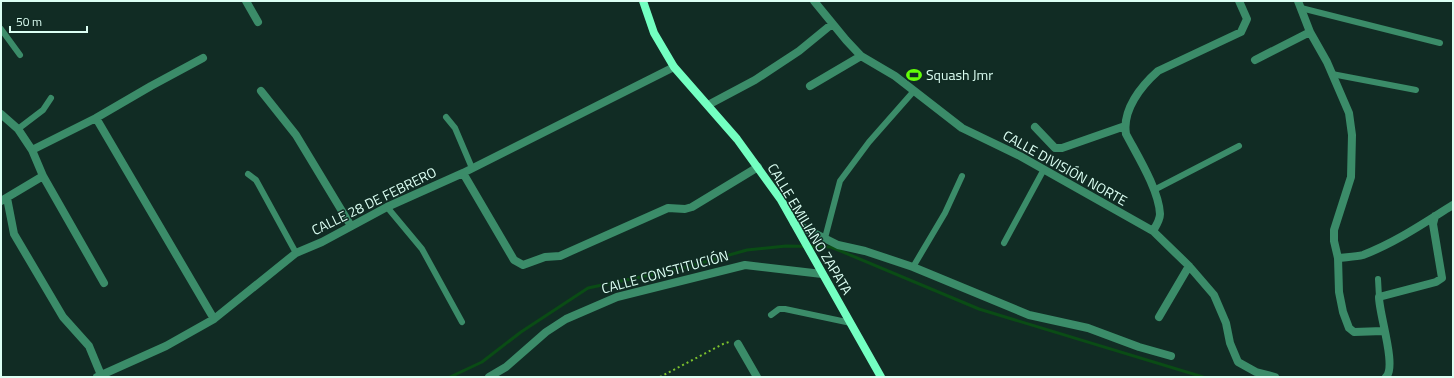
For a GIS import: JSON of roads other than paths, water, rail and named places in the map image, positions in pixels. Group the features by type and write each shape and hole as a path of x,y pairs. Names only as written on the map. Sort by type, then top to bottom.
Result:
{"street":[{"path":"246,1 258,22"},
{"name":"CALLE EMILIANO ZAPATA","path":"643,1 654,33 674,67 758,167 800,233 881,377"},
{"name":"CALLE DIVISIÓN NORTE","path":"814,1 832,24 861,56 895,76 913,92 962,128 1020,156 1043,171 1153,231 1205,282 1220,306 1233,353 1238,362 1256,372 1275,377"},
{"path":"1153,231 1160,215 1154,190 1126,134 1125,126 1131,105 1148,80 1158,71 1241,32 1247,19 1243,2"},
{"path":"1300,5 1310,32 1332,74 1349,113 1352,154 1351,177 1334,230 1334,241 1338,258 1339,292 1343,312 1349,328 1358,333 1383,331"},
{"path":"708,106 755,80 799,52 832,24"},
{"path":"1255,60 1310,32"},
{"path":"810,86 861,56"},
{"path":"32,150 96,118 203,58"},
{"name":"CALLE 28 DE FEBRERO","path":"99,376 166,346 214,319 296,253 322,242 387,207 463,173 674,67"},
{"path":"261,91 296,134 351,226"},
{"path":"1,114 18,129 32,150 43,176 104,283"},
{"path":"96,118 214,319"},
{"path":"1035,127 1046,141 1055,148 1062,148 1125,126"},
{"path":"463,173 514,260 523,265 545,257 560,256 668,208 685,209 692,207 758,167"},
{"path":"43,176 4,200 14,234 63,317 89,346 99,376"},
{"path":"1338,258 1362,255 1404,236 1453,205"},
{"path":"1386,377 1390,370 1390,362 1383,331 1379,297 1436,282 1442,278 1433,224 1435,216"},
{"path":"794,223 838,245 865,251 913,267 1029,315 1088,328 1139,348 1171,356"},
{"name":"CALLE CONSTITUCIÓN","path":"489,377 506,367 546,332 566,319 617,297 745,265 822,274"},
{"path":"1158,317 1189,266"},
{"path":"738,344 758,377"}],"lane":[{"path":"1300,5 1440,43"},
{"path":"1,29 20,55"},
{"path":"1332,74 1416,90"},
{"path":"825,238 840,181 869,142 913,92"},
{"path":"18,129 43,110 51,98"},
{"path":"446,117 455,128 472,168"},
{"path":"1154,190 1239,146"},
{"path":"1004,243 1043,171"},
{"path":"248,174 256,180 296,253"},
{"path":"913,267 945,213 962,176"},
{"path":"387,207 422,249 462,322"},
{"path":"1378,279 1379,297"},
{"path":"771,315 779,309 785,309 851,323"}],"waterway":[{"path":"450,377 482,362 521,332 588,288 683,268 747,250 786,246 831,247 979,309 1203,377"}],"place":[{"name":"Squash Jmr","path":"914,75"}]}
